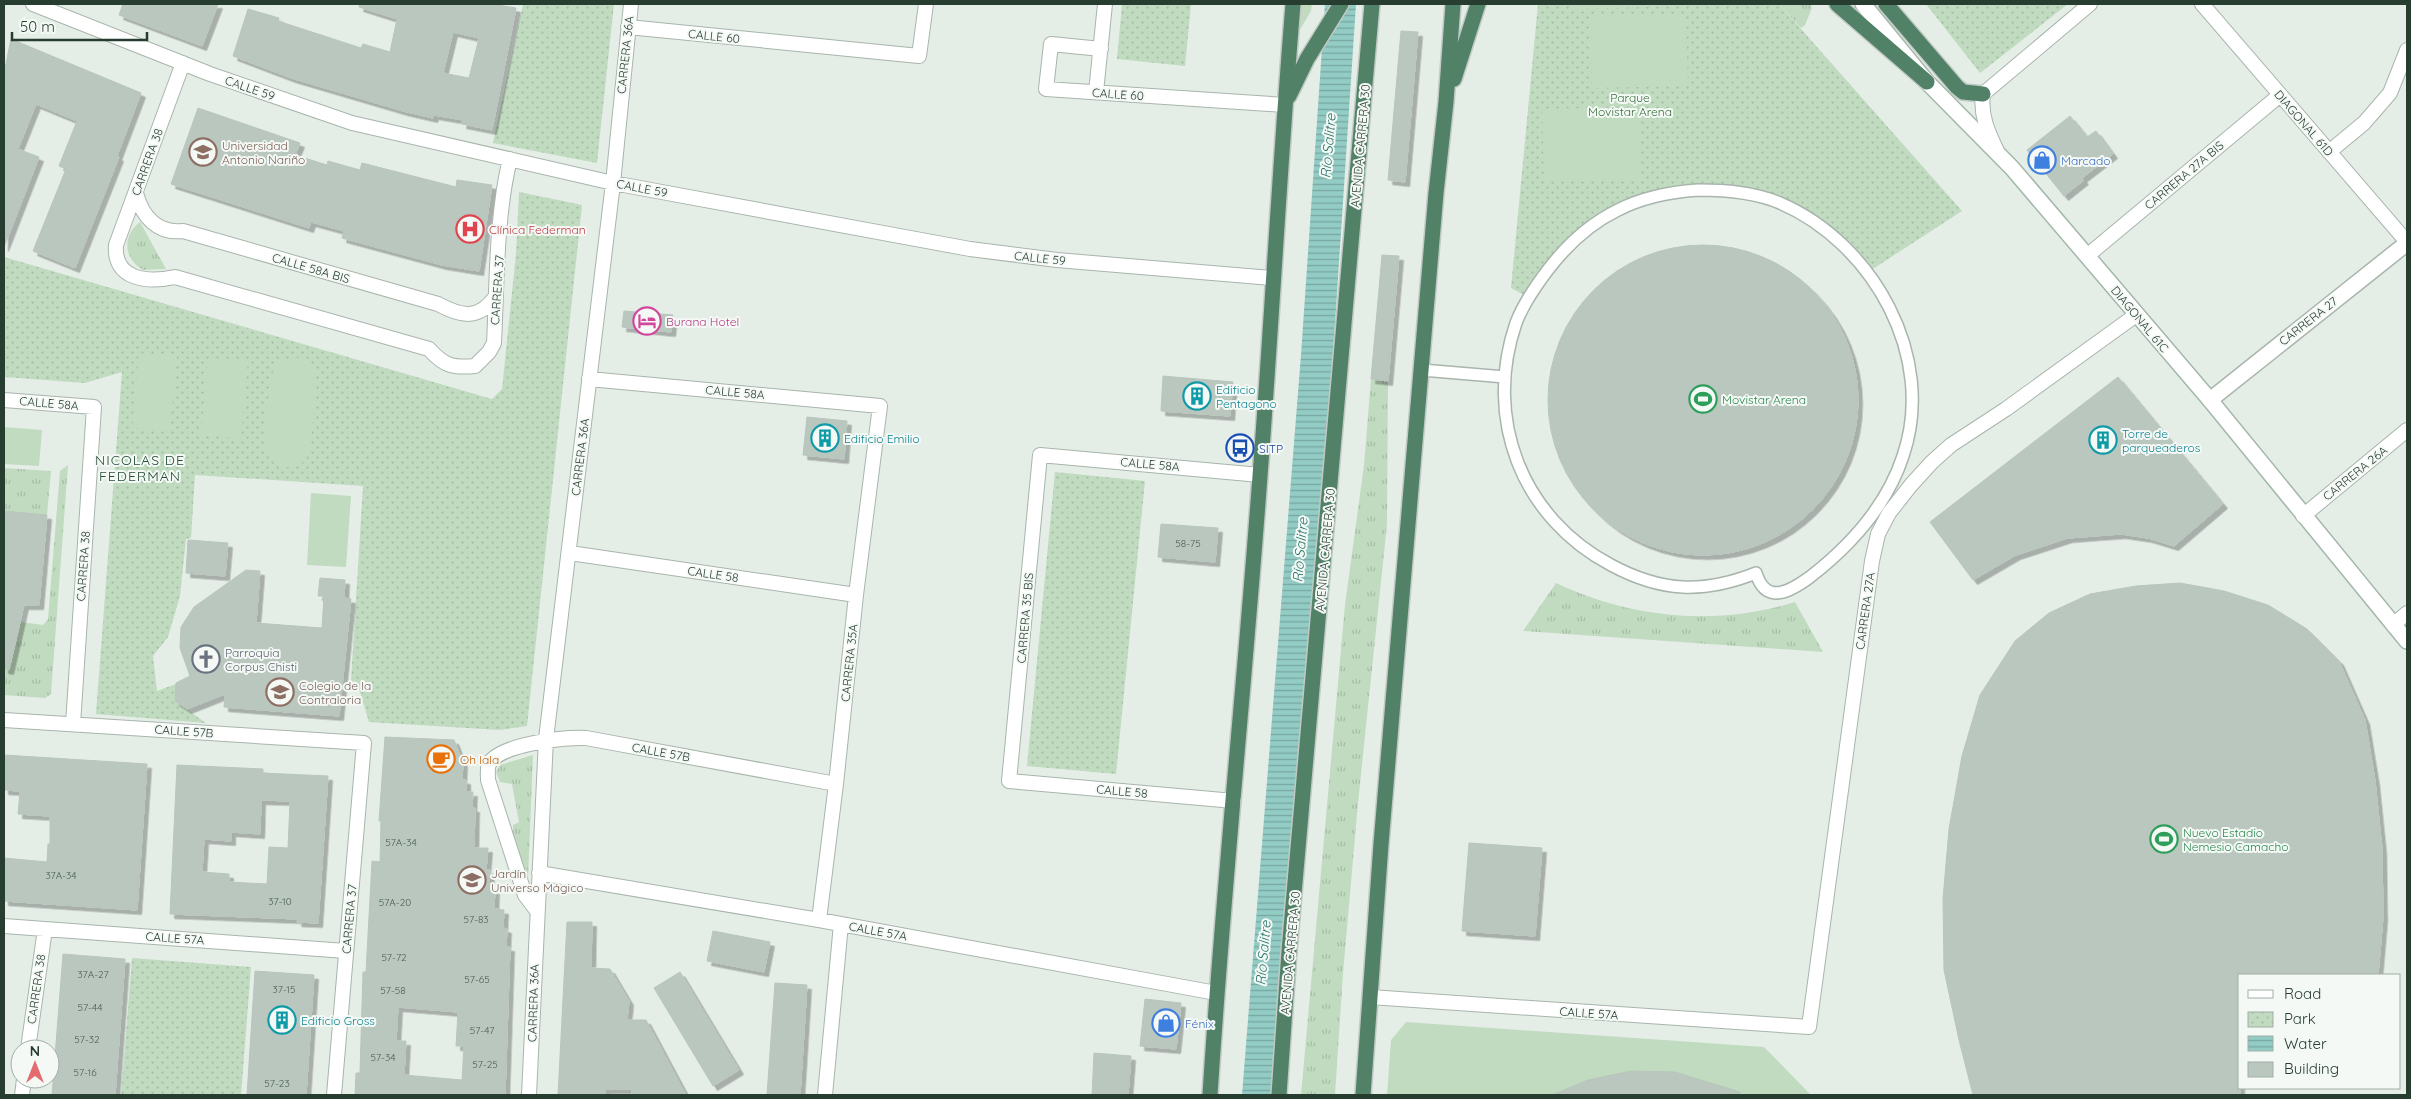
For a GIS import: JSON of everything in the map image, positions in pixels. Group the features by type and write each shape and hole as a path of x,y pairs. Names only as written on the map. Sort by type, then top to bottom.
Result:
{"highway":[{"path":"1210,1095 1216,993 1234,801 1260,475 1272,278 1293,4"},
{"path":"1285,105 1306,59 1341,4"},
{"name":"AVENIDA CARRERA 30","path":"1278,1095 1372,4"},
{"path":"1363,1095 1381,844 1453,4"},
{"path":"1446,102 1478,4"},
{"path":"1837,4 1927,82"},
{"path":"1886,4 1957,87 1963,92 1983,94"}],"main road":[{"name":"DIAGONAL 61C","path":"1863,4 1927,82 1997,151 2210,400 2407,641"},
{"name":"CARRERA 27","path":"2210,400 2407,242"}],"street":[{"name":"CALLE 59","path":"33,4 210,74 352,123 612,183 970,249 1058,260 1272,278"},
{"name":"CARRERA 36A","path":"529,1095 546,739 570,553 612,183 630,4"},
{"name":"CALLE 60","path":"628,27 920,56 926,4"},
{"path":"1096,92 1105,4"},
{"path":"1997,151 1983,119 1981,106 1983,94 2090,4"},
{"name":"DIAGONAL 61D","path":"2202,4 2407,242"},
{"name":"CALLE 60","path":"1101,49 1051,44 1046,89 1285,105"},
{"path":"2329,152 2364,123 2390,94 2407,50"},
{"name":"CARRERA 38","path":"183,63 116,245 116,262 121,269 131,275 149,280 175,277 429,350 444,364 466,367 475,366 484,359"},
{"name":"CARRERA 27A BIS","path":"2087,256 2280,95"},
{"name":"CARRERA 37","path":"484,359 494,343 505,183 510,159"},
{"path":"1684,191 1733,191 1780,203 1802,215 1835,238 1854,255 1867,271 1888,307 1903,341 1911,381 1911,422 1903,456 1892,482 1877,507 1846,545 1796,587 1784,593 1770,591 1762,585 1756,574 1716,586 1670,587 1635,578 1604,562 1580,545 1542,508 1526,483 1513,453 1508,425 1504,377 1516,322 1526,302 1557,258 1596,222 1645,199 1684,191"},
{"name":"CALLE 58A BIS","path":"136,193 140,207 148,219 161,229 173,232 184,231 438,304 462,314 475,313 487,309 496,295"},
{"name":"CARRERA 27A","path":"1808,1027 1872,561 1878,534 1889,513 1910,485 1951,445 2006,409 2136,315"},
{"path":"1422,370 1504,377"},
{"name":"CALLE 58A","path":"589,379 880,406"},
{"name":"CALLE 58A","path":"4,400 94,407"},
{"name":"CARRERA 35A","path":"819,920 836,784 856,595 880,406"},
{"name":"CARRERA 38","path":"73,724 94,407"},
{"name":"CARRERA 26A","path":"2303,516 2407,430"},
{"name":"CALLE 58A","path":"1040,455 1260,475"},
{"name":"CARRERA 35 BIS","path":"1010,781 1040,455"},
{"name":"CALLE 58","path":"570,553 856,595"},
{"path":"2393,625 2407,613"},
{"name":"CALLE 57B","path":"4,720 364,743"},
{"name":"CALLE 57B","path":"537,911 526,895 488,780 490,763 504,753 546,739 586,738 836,784"},
{"name":"CARRERA 37","path":"334,1095 364,743"},
{"name":"CALLE 58","path":"1010,781 1234,801"},
{"name":"CALLE 57A","path":"539,873 842,924 1216,993"},
{"path":"826,1095 842,924"},
{"name":"CALLE 57A","path":"4,926 346,950"},
{"name":"CARRERA 38","path":"29,1039 44,929"},
{"name":"CALLE 57A","path":"1370,998 1808,1027"}],"green space":[{"path":"523,4 614,4 597,163 493,143"},
{"path":"1122,4 1191,4 1185,66 1117,59"},
{"path":"1301,4 1312,4 1311,11 1298,33"},
{"name":"Parque Movistar Arena","path":"1538,4 1779,4 1962,211 1865,274 1834,243 1800,216 1762,201 1723,194 1685,194 1649,202 1614,216 1583,238 1556,266 1534,300 1511,288"},
{"path":"1566,4 1685,4 1685,6 1572,9"},
{"path":"1779,4 1810,4 1812,8 1805,25 1801,28"},
{"path":"1926,4 2068,4 1980,73"},
{"path":"1686,14 1688,86 1592,88 1590,16"},
{"path":"1638,107 1640,180 1544,182 1542,109"},
{"path":"519,192 582,205 527,726 500,730 369,722 357,682 351,681 363,486 195,475 191,538 186,539 180,596 168,637 153,656 157,691 176,684 175,701 206,723 96,714 122,372 85,383 4,377 4,257 492,399 502,389 516,254"},
{"path":"140,222 166,269 143,270 132,259 127,247 128,240 134,228"},
{"path":"139,353 177,357 170,431 132,428"},
{"path":"296,357 310,364 313,369 316,376 316,393 308,455 301,464 290,467 278,465 270,458 266,446 265,432 273,371 281,362"},
{"path":"208,358 248,361 241,439 201,435"},
{"path":"1371,379 1388,381 1387,524 1358,803 1343,973 1335,1095 1301,1095 1345,605 1364,465"},
{"path":"4,427 42,430 39,466 4,464"},
{"path":"68,465 51,694 45,698 4,695 4,663 11,664 21,622 43,625 48,619 60,471"},
{"path":"4,468 51,471 47,515 4,511"},
{"path":"1055,472 1145,481 1116,774 1027,766"},
{"path":"311,493 351,496 346,567 307,565"},
{"path":"1556,583 1584,595 1614,604 1674,615 1705,616 1735,614 1765,610 1795,602 1823,652 1523,631"},
{"path":"533,755 528,879 513,835 513,825 519,822 512,784 500,782 496,772 500,765"},
{"path":"132,958 251,967 241,1095 121,1095"},
{"path":"1406,1022 1764,1047 1811,1095 1387,1095 1391,1040"}],"water":[{"name":"Río Salitre","path":"1325,4 1356,4 1332,369 1277,1095 1242,1095 1301,355"}],"building":[{"path":"123,4 218,4 202,46 119,15"},
{"path":"360,4 492,4 516,8 492,130 462,124 463,120 434,115 433,118 403,111 291,78 233,56 248,9 279,18 278,21 361,48 363,44 390,52 397,19 359,7","holes":["453,32 479,38 469,78 443,73"]},
{"path":"1401,31 1418,32 1405,182 1388,180"},
{"path":"11,39 141,93 117,156 119,157 75,268 33,251 66,169 59,166 77,121 36,104 18,149 39,157 4,247 4,73"},
{"path":"198,108 300,143 295,155 327,165 328,161 360,170 362,163 456,187 457,180 492,185 479,271 442,265 342,238 344,231 311,222 309,228 171,184"},
{"path":"2070,116 2087,137 2096,131 2113,154 2082,178 2084,180 2064,196 2027,150"},
{"name":"Movistar Arena","path":"1703,245 1733,248 1762,257 1789,271 1813,290 1832,314 1846,341 1855,370 1858,400 1855,430 1846,459 1832,486 1813,510 1789,529 1762,543 1733,552 1703,555 1673,552 1644,543 1617,529 1593,510 1574,486 1560,459 1551,430 1548,400 1551,370 1560,341 1574,314 1593,290 1617,271 1644,257 1673,248"},
{"path":"1382,255 1399,256 1388,381 1371,379"},
{"name":"Burana Hotel","path":"624,311 673,315 671,332 622,327"},
{"name":"Edificio Pentagono","path":"1163,376 1233,382 1230,416 1161,411"},
{"name":"Torre de parqueaderos","path":"2118,377 2223,504 2174,546 2148,538 2121,534 2068,538 2016,555 1973,580 1930,522"},
{"name":"Edificio Emilio","path":"807,417 847,421 844,459 803,455"},
{"path":"4,511 47,515 39,605 24,605 9,670 4,669"},
{"path":"1161,524 1218,528 1215,562 1158,557"},
{"path":"188,540 228,543 225,576 186,573"},
{"path":"246,570 260,571 256,623 322,628 324,596 318,596 320,578 345,580 344,598 351,599 339,716 224,707 225,694 187,709 175,701 176,683 190,676 180,648 181,627 194,607"},
{"name":"Nuevo Estadio Nemesio Camacho","path":"2180,583 2224,591 2268,605 2307,629 2339,661 2365,720 2375,781 2382,849 2383,917 2378,974 2238,974 2238,1089 2240,1089 2240,1095 1973,1095 1944,970 1943,899 1949,829 1962,756 1980,695 2015,641 2049,613 2090,594 2136,586"},
{"path":"385,737 454,740 463,763 462,780 466,780 466,792 473,792 472,808 475,808 474,848 488,848 486,870 490,870 489,890 495,890 494,909 504,910 503,928 507,929 506,947 510,947 505,1095 355,1095 356,1073 360,1073 363,972 366,972 372,861 380,862 381,821 379,821","holes":["398,1007 458,1012 456,1046 464,1046 462,1080 404,1075 406,1041 396,1041"]},
{"path":"4,755 147,764 137,910 4,901 4,858 47,862 48,844 50,844 50,816 18,814 20,791 4,790"},
{"path":"177,765 263,769 263,773 328,776 318,923 297,922 298,919 170,914","holes":["261,800 290,801 288,848 269,847 267,884 229,882 229,874 202,872 204,839 231,841 231,832 260,834"]},
{"path":"1469,843 1542,848 1535,936 1462,931"},
{"path":"567,922 592,922 591,968 610,969 629,1001 627,1020 646,1020 686,1095 632,1095 632,1089 605,1089 605,1095 558,1095"},
{"path":"713,931 770,942 764,972 707,961"},
{"path":"63,954 125,959 115,1095 52,1095 52,1089 60,1089 60,1039 56,1039"},
{"path":"255,971 314,975 306,1095 247,1095"},
{"path":"680,972 739,1070 713,1086 654,988"},
{"path":"775,983 807,985 800,1095 767,1095"},
{"path":"1145,999 1181,1003 1176,1049 1140,1046"},
{"path":"1094,1053 1131,1056 1128,1095 1092,1095"},
{"path":"1631,1071 1675,1072 1740,1092 1740,1095 1552,1095 1588,1080"}],"place":[{"name":"Universidad Antonio Nariño","path":"203,152"},
{"name":"Marcado","path":"2042,160"},
{"name":"Clínica Federman","path":"470,229"},
{"name":"Burana Hotel","path":"647,321"},
{"name":"Edificio Pentagono","path":"1197,396"},
{"name":"Movistar Arena","path":"1703,399"},
{"name":"Edificio Emilio","path":"825,438"},
{"name":"Torre de parqueaderos","path":"2103,440"},
{"name":"SITP","path":"1240,448"},
{"name":"Parroquia Corpus Chisti","path":"206,659"},
{"name":"Colegio de la Contraloria","path":"280,692"},
{"name":"Oh lala","path":"441,759"},
{"name":"Nuevo Estadio Nemesio Camacho","path":"2164,839"},
{"name":"Jardín Universo Mágico","path":"472,880"},
{"name":"Edificio Gross","path":"282,1020"},
{"name":"Fénix","path":"1166,1023"}],"district":[{"name":"NICOLAS DE FEDERMAN","path":"140,468"}]}
